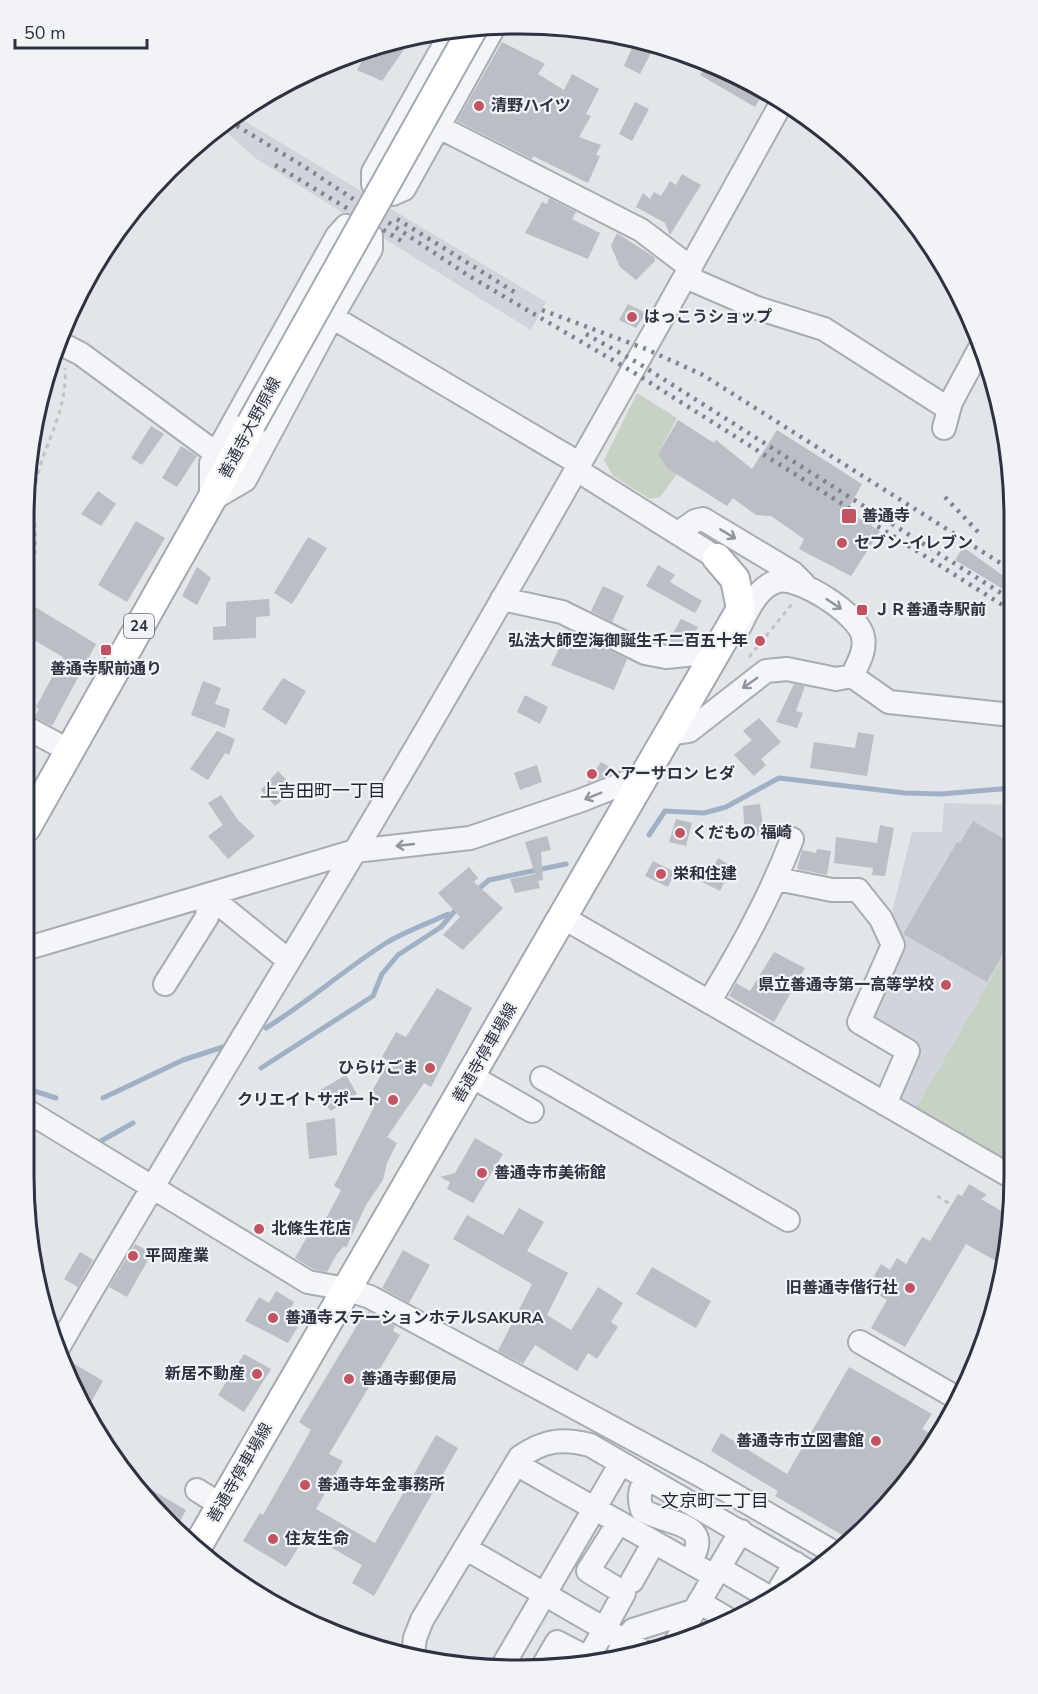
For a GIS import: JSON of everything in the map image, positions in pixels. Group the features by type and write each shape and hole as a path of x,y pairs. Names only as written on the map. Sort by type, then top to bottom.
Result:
{"main road":[{"name":"善通寺大野原線","path":"35,812 211,500 466,38"},
{"name":"善通寺停車場線","path":"201,1540 564,918 741,609 735,579 717,558"}],"street":[{"path":"447,40 373,172 373,184 393,194 404,189 489,36"},
{"path":"63,1339 151,1185 355,851 502,599 778,110"},
{"path":"437,126 641,230 688,272 757,308 824,329 946,418 976,357"},
{"path":"346,226 371,236 371,249 245,480 211,500 211,464 337,236 346,226"},
{"path":"332,317 578,467 717,558"},
{"path":"66,347 81,354 217,454"},
{"path":"678,533 695,521 703,519 793,573 799,594"},
{"path":"502,599 561,612 645,652 666,657 721,645 737,630 754,598 773,583 791,581 799,594 842,609 863,633 864,650 852,676"},
{"path":"670,734 689,731 766,671 787,669 836,679 852,676 889,702 1004,714"},
{"path":"696,688 707,704 722,705"},
{"path":"35,732 69,750"},
{"path":"35,946 208,897 355,851 470,838 582,800 647,774"},
{"path":"709,1002 753,929 777,879 792,839"},
{"path":"777,879 832,890 858,890 881,919 893,945 859,1022 908,1051 885,1104"},
{"path":"208,897 288,960"},
{"path":"165,984 207,917 208,897"},
{"path":"564,918 885,1104 944,1147 1004,1173"},
{"path":"471,1076 532,1111"},
{"path":"542,1078 789,1220"},
{"path":"35,1116 308,1282 346,1288 370,1297 560,1399 827,1548"},
{"path":"860,1342 915,1366 951,1394"},
{"path":"414,1648 422,1620 516,1464 535,1446 567,1439 590,1444 802,1568"},
{"path":"506,1659 621,1463"},
{"path":"516,1464 690,1562 763,1594"},
{"path":"648,1478 640,1489 639,1500 642,1510 662,1521 682,1524 692,1529 697,1539 697,1551 690,1562"},
{"path":"590,1654 624,1593 588,1571 619,1522"},
{"path":"682,1631 741,1531"},
{"path":"632,1581 654,1542"},
{"path":"465,1548 604,1629 627,1647"},
{"path":"628,1647 633,1630 696,1606 720,1616"},
{"path":"548,1658 557,1642 582,1655"}],"path":[{"path":"36,486 61,415 65,371 62,358"},
{"path":"35,555 38,546 36,500"},
{"path":"748,658 799,594"},
{"path":"937,1196 949,1204"}],"shaded area":[{"path":"244,121 546,302 531,330 255,158 227,133"},
{"name":"県立善通寺第一高等学校","path":"944,803 1004,805 1004,1160 894,1097 913,1047 865,1021 912,832 942,832"}],"green space":[{"path":"637,393 677,418 658,454 667,467 677,474 660,497 650,499 613,476 604,460"},
{"path":"1004,957 1004,1160 915,1110"}],"building":[{"path":"502,42 545,64 538,74 564,90 572,74 599,89 586,114 591,116 579,137 601,145 596,155 600,156 588,183 533,156 532,159 457,121"},
{"path":"632,48 651,53 640,74 624,66"},
{"path":"405,49 382,81 357,70 362,60"},
{"path":"704,71 760,99 755,107 700,75"},
{"path":"635,102 649,109 632,141 619,134"},
{"path":"682,174 701,185 670,235 665,223 636,207 643,193 650,199 654,192 661,196 670,181 676,185"},
{"path":"549,198 576,212 572,219 600,233 588,259 525,233 542,202 547,204"},
{"path":"617,233 654,257 655,261 636,280 620,267 611,246"},
{"name":"はっこうショップ","path":"628,304 646,313 636,328 619,320"},
{"path":"678,420 714,443 716,440 752,469 777,430 862,484 847,511 880,531 851,576 799,549 804,539 771,516 756,515 733,498 727,506 667,468 658,454"},
{"path":"151,426 164,434 142,465 131,458"},
{"path":"181,446 197,456 177,487 162,478"},
{"path":"98,491 116,504 101,526 81,514"},
{"path":"136,521 165,538 127,602 98,585"},
{"path":"308,537 327,548 292,604 274,593"},
{"path":"963,547 1004,576 1004,590 955,560"},
{"path":"658,565 675,575 670,582 702,601 695,613 646,586"},
{"path":"197,567 211,578 197,605 182,596"},
{"path":"603,586 624,596 612,622 591,611"},
{"path":"269,599 270,616 256,617 256,638 213,640 213,627 226,626 226,602"},
{"path":"35,607 96,644 52,726 35,717 39,709 36,707 63,657 35,641"},
{"path":"681,619 698,627 690,641 674,643 669,640"},
{"path":"568,630 627,659 614,690 551,665"},
{"path":"283,678 306,691 286,725 262,709"},
{"path":"203,681 221,688 215,704 230,709 225,728 191,715"},
{"path":"794,684 805,686 796,711 803,713 797,728 776,722"},
{"path":"525,695 548,707 540,724 517,712"},
{"path":"759,718 781,742 761,759 766,765 754,776 734,755 752,740 743,731"},
{"path":"217,731 235,739 229,755 225,753 208,780 190,769"},
{"path":"858,732 874,735 867,776 810,768 814,742 855,748"},
{"path":"601,762 613,769 611,774 587,783"},
{"path":"537,765 542,782 520,790 514,773"},
{"path":"278,771 295,789 275,806 261,790"},
{"path":"221,795 238,820 255,836 228,859 208,836 223,825 208,803"},
{"path":"760,804 764,835 745,837 743,806"},
{"path":"676,819 692,823 686,846 669,842"},
{"path":"973,821 1004,839 1004,952 987,982 903,934 957,842 960,843"},
{"path":"880,825 894,828 885,876 872,875 873,868 834,863 836,837 877,843"},
{"path":"547,836 551,850 541,852 543,880 538,881 540,888 515,893 510,879 535,874 525,842"},
{"path":"817,849 831,851 827,875 797,869 802,850 816,853"},
{"path":"718,858 732,867 720,891 698,880 707,865 713,868"},
{"path":"653,861 675,872 668,887 645,876"},
{"path":"469,867 478,878 474,882 503,908 463,950 443,935 460,917 438,893"},
{"path":"774,952 805,968 774,1022 729,996 736,983 750,991"},
{"path":"437,988 472,1008 431,1087 424,1083 387,1137 397,1143 387,1163 383,1180 366,1205 346,1248 344,1246 337,1254 327,1272 313,1269 295,1258 311,1230 313,1231 319,1221 323,1223 341,1190 334,1186 375,1105 367,1100 389,1061 382,1057 396,1032 406,1037"},
{"path":"346,1075 357,1094 331,1111 317,1092"},
{"path":"335,1118 337,1155 309,1159 306,1123"},
{"path":"475,1138 503,1154 473,1203 447,1189 450,1182 440,1177 455,1173"},
{"path":"969,1184 987,1195 981,1199 1002,1211 995,1261 966,1244 905,1347 871,1328 887,1300 877,1294 884,1283 874,1276 881,1264 890,1270 897,1258 906,1264 922,1237 930,1241 958,1194 962,1196"},
{"path":"519,1208 544,1222 527,1251 568,1273 547,1315 571,1330 598,1287 623,1303 611,1322 618,1327 597,1359 588,1353 577,1371 535,1345 523,1364 498,1351 532,1284 453,1239 467,1215 503,1235"},
{"path":"135,1244 152,1253 127,1297 109,1287"},
{"path":"403,1250 430,1265 409,1303 382,1288"},
{"path":"80,1252 93,1260 78,1287 64,1279"},
{"path":"652,1267 711,1301 696,1328 636,1294"},
{"name":"善通寺ステーションホテルSAKURA","path":"276,1291 294,1302 289,1311 300,1316 296,1323 299,1325 288,1343 245,1321 259,1297 269,1303"},
{"path":"369,1312 395,1326 393,1331 400,1335 329,1454 343,1461 316,1509 375,1543 436,1435 458,1448 374,1596 352,1583 362,1565 307,1534 286,1567 243,1541 260,1513 263,1515 311,1430 299,1422 364,1314"},
{"path":"244,1354 271,1369 244,1412 218,1395"},
{"path":"72,1363 103,1381 91,1402"},
{"path":"849,1367 932,1414 922,1429 929,1433 903,1470 862,1518 842,1535 775,1496 778,1491 711,1451 721,1433 787,1474"},
{"path":"151,1490 186,1510 180,1521"}],"waterway":[{"path":"649,835 665,811 704,813 726,807 779,778 905,793 941,794 1004,789"},
{"path":"475,892 489,880 566,864"},
{"path":"261,1068 373,996 382,974 398,955 441,927 459,906"},
{"path":"266,1028 386,943 448,914"},
{"path":"103,1098 183,1060 223,1047"},
{"path":"35,1091 56,1098"},
{"path":"101,1141 133,1123"}],"railway":[{"path":"237,126 308,169 469,276 633,372 1004,606"},
{"path":"275,165 405,243"},
{"path":"397,219 516,293"},
{"path":"542,310 646,349 703,375 1004,565"},
{"path":"586,334 638,363 1004,595"},
{"path":"945,497 980,534"}],"place":[{"name":"清野ハイツ","path":"479,106"},
{"name":"はっこうショップ","path":"632,317"},
{"name":"善通寺","path":"849,516"},
{"name":"セブン-イレブン","path":"842,543"},
{"name":"ＪＲ善通寺駅前","path":"862,610"},
{"name":"弘法大師空海御誕生千二百五十年","path":"760,641"},
{"name":"善通寺駅前通り","path":"106,650"},
{"name":"ヘアーサロン ヒダ","path":"592,774"},
{"name":"くだもの 福崎","path":"680,833"},
{"name":"栄和住建","path":"661,874"},
{"name":"県立善通寺第一高等学校","path":"946,985"},
{"name":"ひらけごま","path":"430,1068"},
{"name":"クリエイトサポート","path":"393,1100"},
{"name":"善通寺市美術館","path":"482,1173"},
{"name":"北條生花店","path":"259,1229"},
{"name":"平岡産業","path":"133,1256"},
{"name":"旧善通寺偕行社","path":"910,1288"},
{"name":"善通寺ステーションホテルSAKURA","path":"273,1318"},
{"name":"新居不動産","path":"257,1374"},
{"name":"善通寺郵便局","path":"349,1379"},
{"name":"善通寺市立図書館","path":"876,1441"},
{"name":"善通寺年金事務所","path":"305,1485"},
{"name":"住友生命","path":"273,1539"}],"district":[{"name":"上吉田町一丁目","path":"323,791"},
{"name":"文京町二丁目","path":"715,1501"}]}
